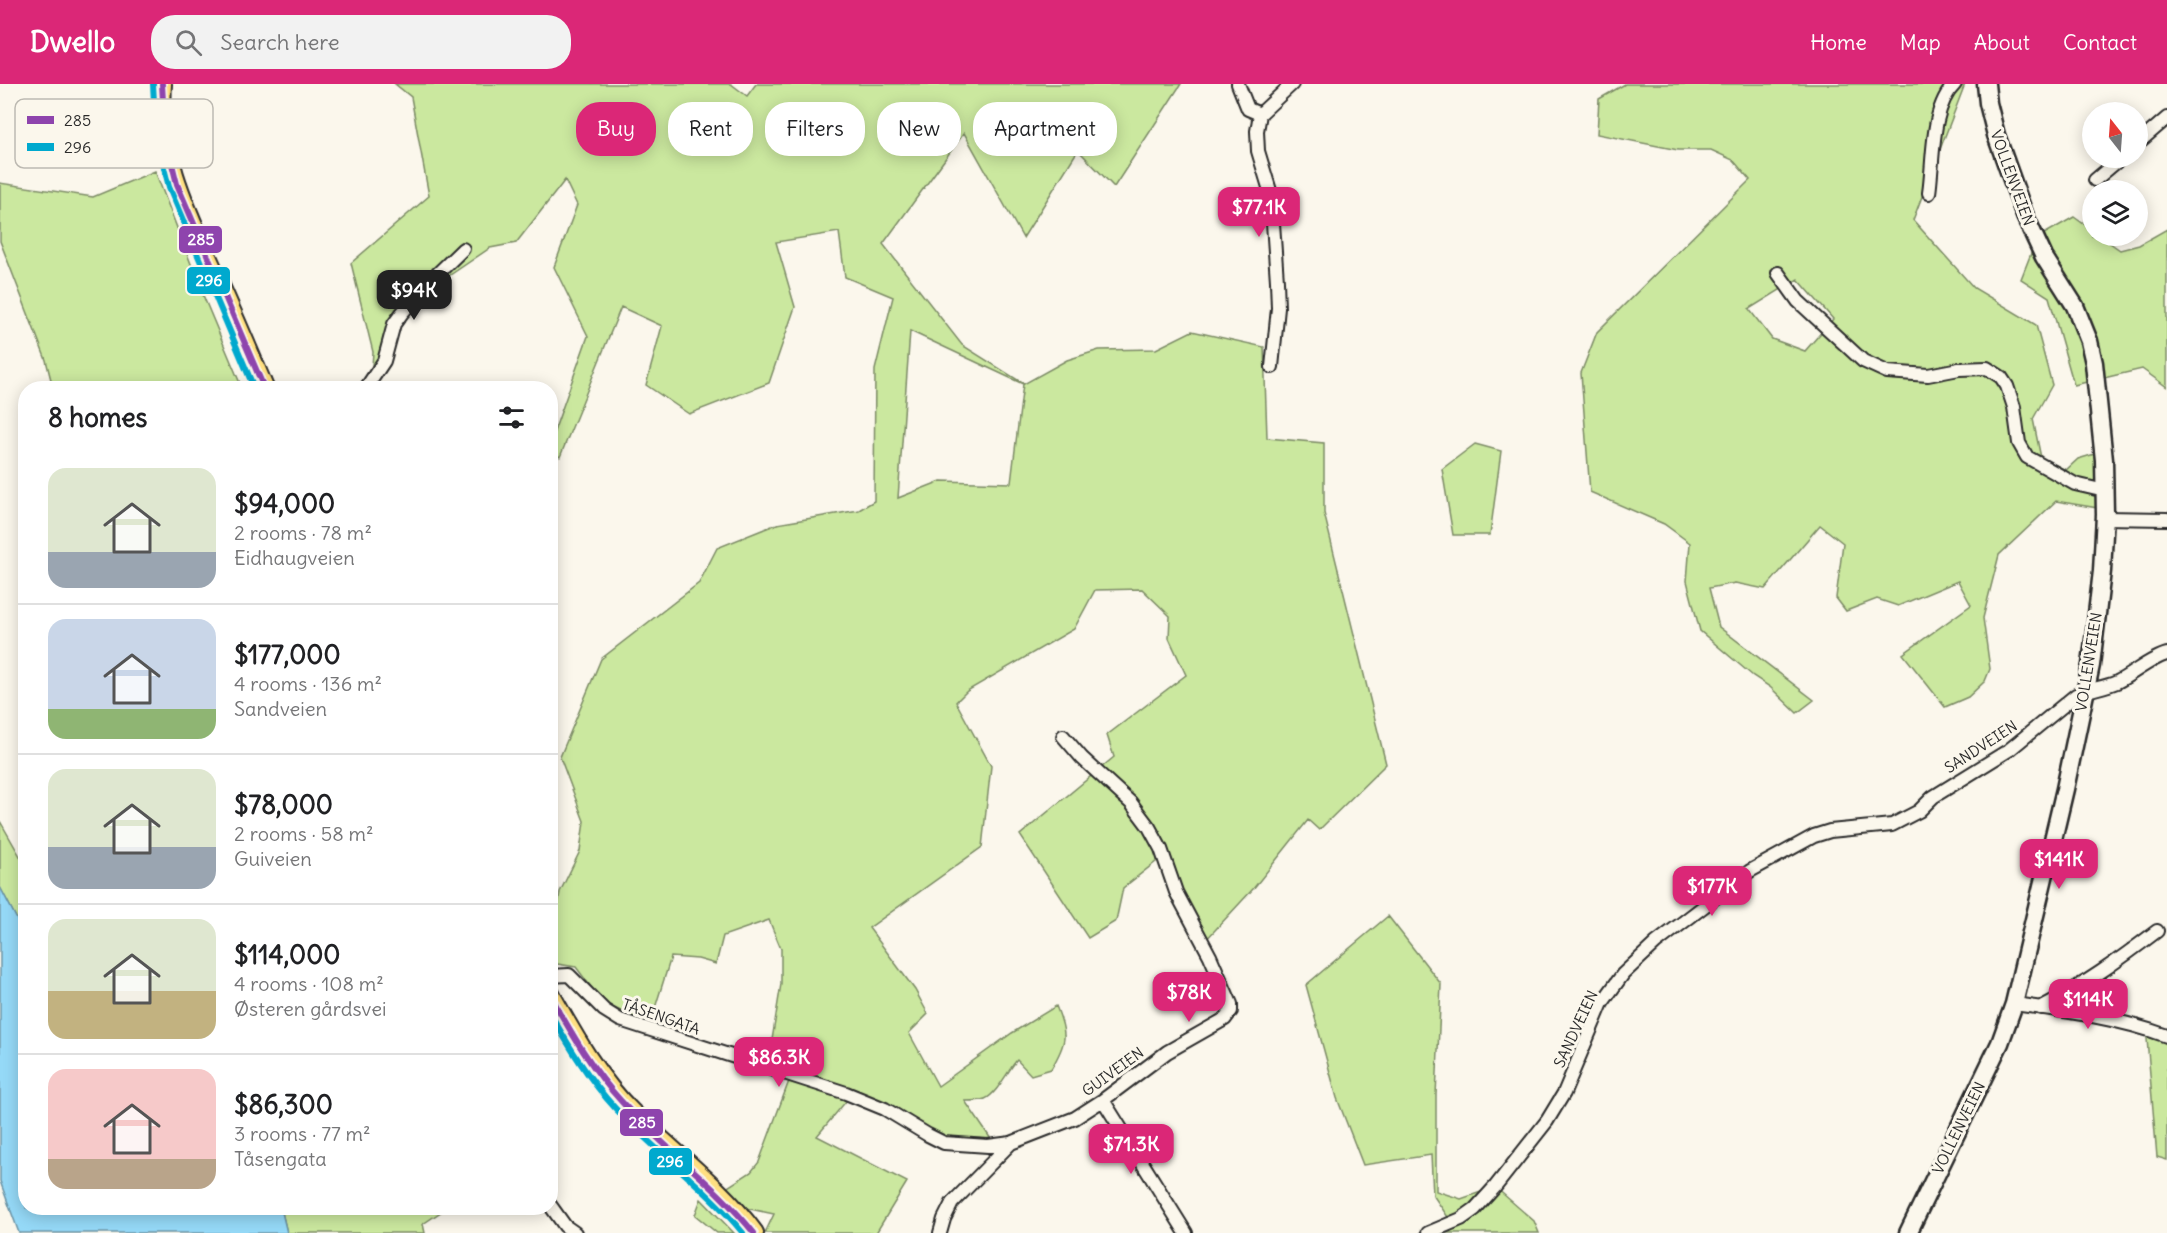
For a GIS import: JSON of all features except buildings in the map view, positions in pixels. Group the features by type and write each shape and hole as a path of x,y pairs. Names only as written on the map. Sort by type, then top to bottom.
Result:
{"main road":[{"path":"162,84 162,99"},
{"name":"VOLLENVEIEN","path":"1908,1233 1991,1062 2014,1004 2086,690 2098,606 2104,518 2104,460 2097,383 2089,340 2075,306 2044,257 2025,216 1994,129 1986,84"},
{"path":"171,168 185,207 261,381"},
{"path":"558,1007 588,1058 617,1097 725,1200 754,1233"}],"street":[{"path":"1238,84 1248,109 1260,114"},
{"path":"1272,367 1278,308 1277,281 1271,194 1258,151 1257,131 1260,114 1292,84"},
{"path":"1929,193 1938,116 1944,97 1955,84"},
{"path":"2148,134 2167,118"},
{"path":"2095,180 2109,168"},
{"path":"371,381 384,361 394,324 429,282 463,249"},
{"path":"1778,273 1798,301 1863,361 1887,372 1928,375 1959,369 1987,368 2001,377 2007,386 2014,407 2019,443 2027,457 2075,484 2105,491"},
{"path":"2104,518 2167,519"},
{"path":"2086,690 2115,683 2137,672 2159,656 2167,654"},
{"name":"SANDVEIEN","path":"1428,1233 1461,1219 1475,1209 1541,1129 1564,1093 1602,1003 1623,974 1656,943 1750,871 1814,836 1841,830 1892,825 1919,811 1933,797 2009,750 2076,695 2086,690"},
{"name":"GUIVEIEN","path":"940,1233 952,1203 1011,1143 1075,1118 1167,1052 1225,1019 1231,1011 1231,1004 1210,956 1176,892 1161,849 1149,827 1131,803 1082,758 1063,736"},
{"path":"2040,1008 2070,993 2109,968 2157,931"},
{"name":"TÅSENGATA","path":"558,976 569,975 604,1010 620,1020 846,1093 885,1109 944,1143 988,1146 1011,1143"},
{"path":"2014,1004 2134,1024 2167,1036"},
{"path":"1103,1100 1186,1233"},
{"path":"556,1215 566,1231"}],"green space":[{"path":"395,84 731,84 747,96 756,84 1181,84 1114,187 1084,156 1117,156 1117,102 973,102 973,149 964,133 961,137 961,102 877,102 877,156 947,156 883,244 962,345 1024,384 1067,360 1099,350 1156,349 1192,331 1264,347 1267,438 1324,443 1324,513 1386,764 1319,830 1308,820 1253,889 1204,942 1161,858 1123,888 1116,921 1088,938 1020,835 1114,757 1107,735 1186,675 1169,638 1170,616 1142,589 1095,590 1074,629 967,691 956,702 991,766 982,847 869,928 915,990 928,1014 909,1033 938,1086 1012,1033 1056,1006 1063,1024 1064,1038 1051,1069 1031,1075 1017,1060 989,1096 981,1100 965,1101 995,1145 942,1141 876,1107 767,1071 781,984 781,949 769,920 723,936 716,964 698,959 671,957 650,1024 603,1003 576,967 558,964 560,892 580,851 584,821 560,757 601,659 699,583 717,548 777,524 859,510 874,501 875,370 893,297 845,277 839,232 776,242 795,307 769,383 689,414 646,385 662,326 621,307 560,457 558,456 558,420 588,336 554,267 577,205 565,180 516,243 490,248 409,303 374,370 373,352 351,263 429,196 411,97","holes":["910,331 1023,384 1011,483 941,481 898,498"]},
{"path":"1625,84 1965,84 1913,220 1974,288 2036,325 2052,385 2033,419 2041,458 2066,470 2078,459 2098,453 2098,508 2056,501 1999,555 1983,618 1990,669 1985,681 1968,697 1945,707 1903,654 1971,605 1958,581 1898,606 1877,599 1846,611 1836,598 1843,543 1820,525 1765,589 1735,583 1709,588 1719,627 1814,700 1797,713 1770,687 1753,676 1700,631 1687,581 1690,543 1664,524 1590,492 1581,373 1597,332 1750,180 1733,160 1711,150 1678,150 1597,134 1599,99","holes":["1798,279 1833,319 1805,351 1772,339 1749,309"]},
{"path":"977,156 1074,156 1023,238"},
{"path":"155,171 239,381 51,381 46,360 0,241 0,183 93,197"},
{"path":"2074,217 2082,223 2082,246 2114,246 2120,250 2135,246 2148,246 2148,240 2167,229 2167,387 2142,369 2074,385 2049,297 2021,279 2037,238"},
{"path":"1475,444 1501,451 1490,535 1453,535 1442,469"},
{"path":"0,821 18,853 18,922 0,887"},
{"path":"1388,916 1441,984 1436,1095 1436,1191 1461,1199 1495,1187 1534,1221 1539,1233 1422,1233 1452,1223 1433,1195 1431,1155 1363,1165 1337,1098 1306,985"},
{"path":"2146,1027 2167,1038 2167,1160 2157,1157"},
{"path":"789,1081 848,1099 817,1136 907,1182 876,1233 765,1233 774,1214 741,1207 723,1190 751,1172 759,1162"},
{"path":"701,1199 734,1233 717,1233 695,1215"},
{"path":"283,1215 436,1215 423,1224 425,1233 287,1233"}],"water":[{"path":"0,887 18,922 18,1215 283,1215 287,1233 19,1233 0,1181"}],"transit line":[{"name":"296","path":"153,84 154,99"},
{"name":"285","path":"162,84 163,99"},
{"name":"296","path":"164,168 169,187 251,381"},
{"name":"285","path":"173,168 177,184 261,381"},
{"name":"285","path":"558,1009 582,1050 610,1089 654,1135 723,1198 754,1233"},
{"name":"296","path":"558,1026 597,1086 630,1124 713,1200 743,1233"}]}
